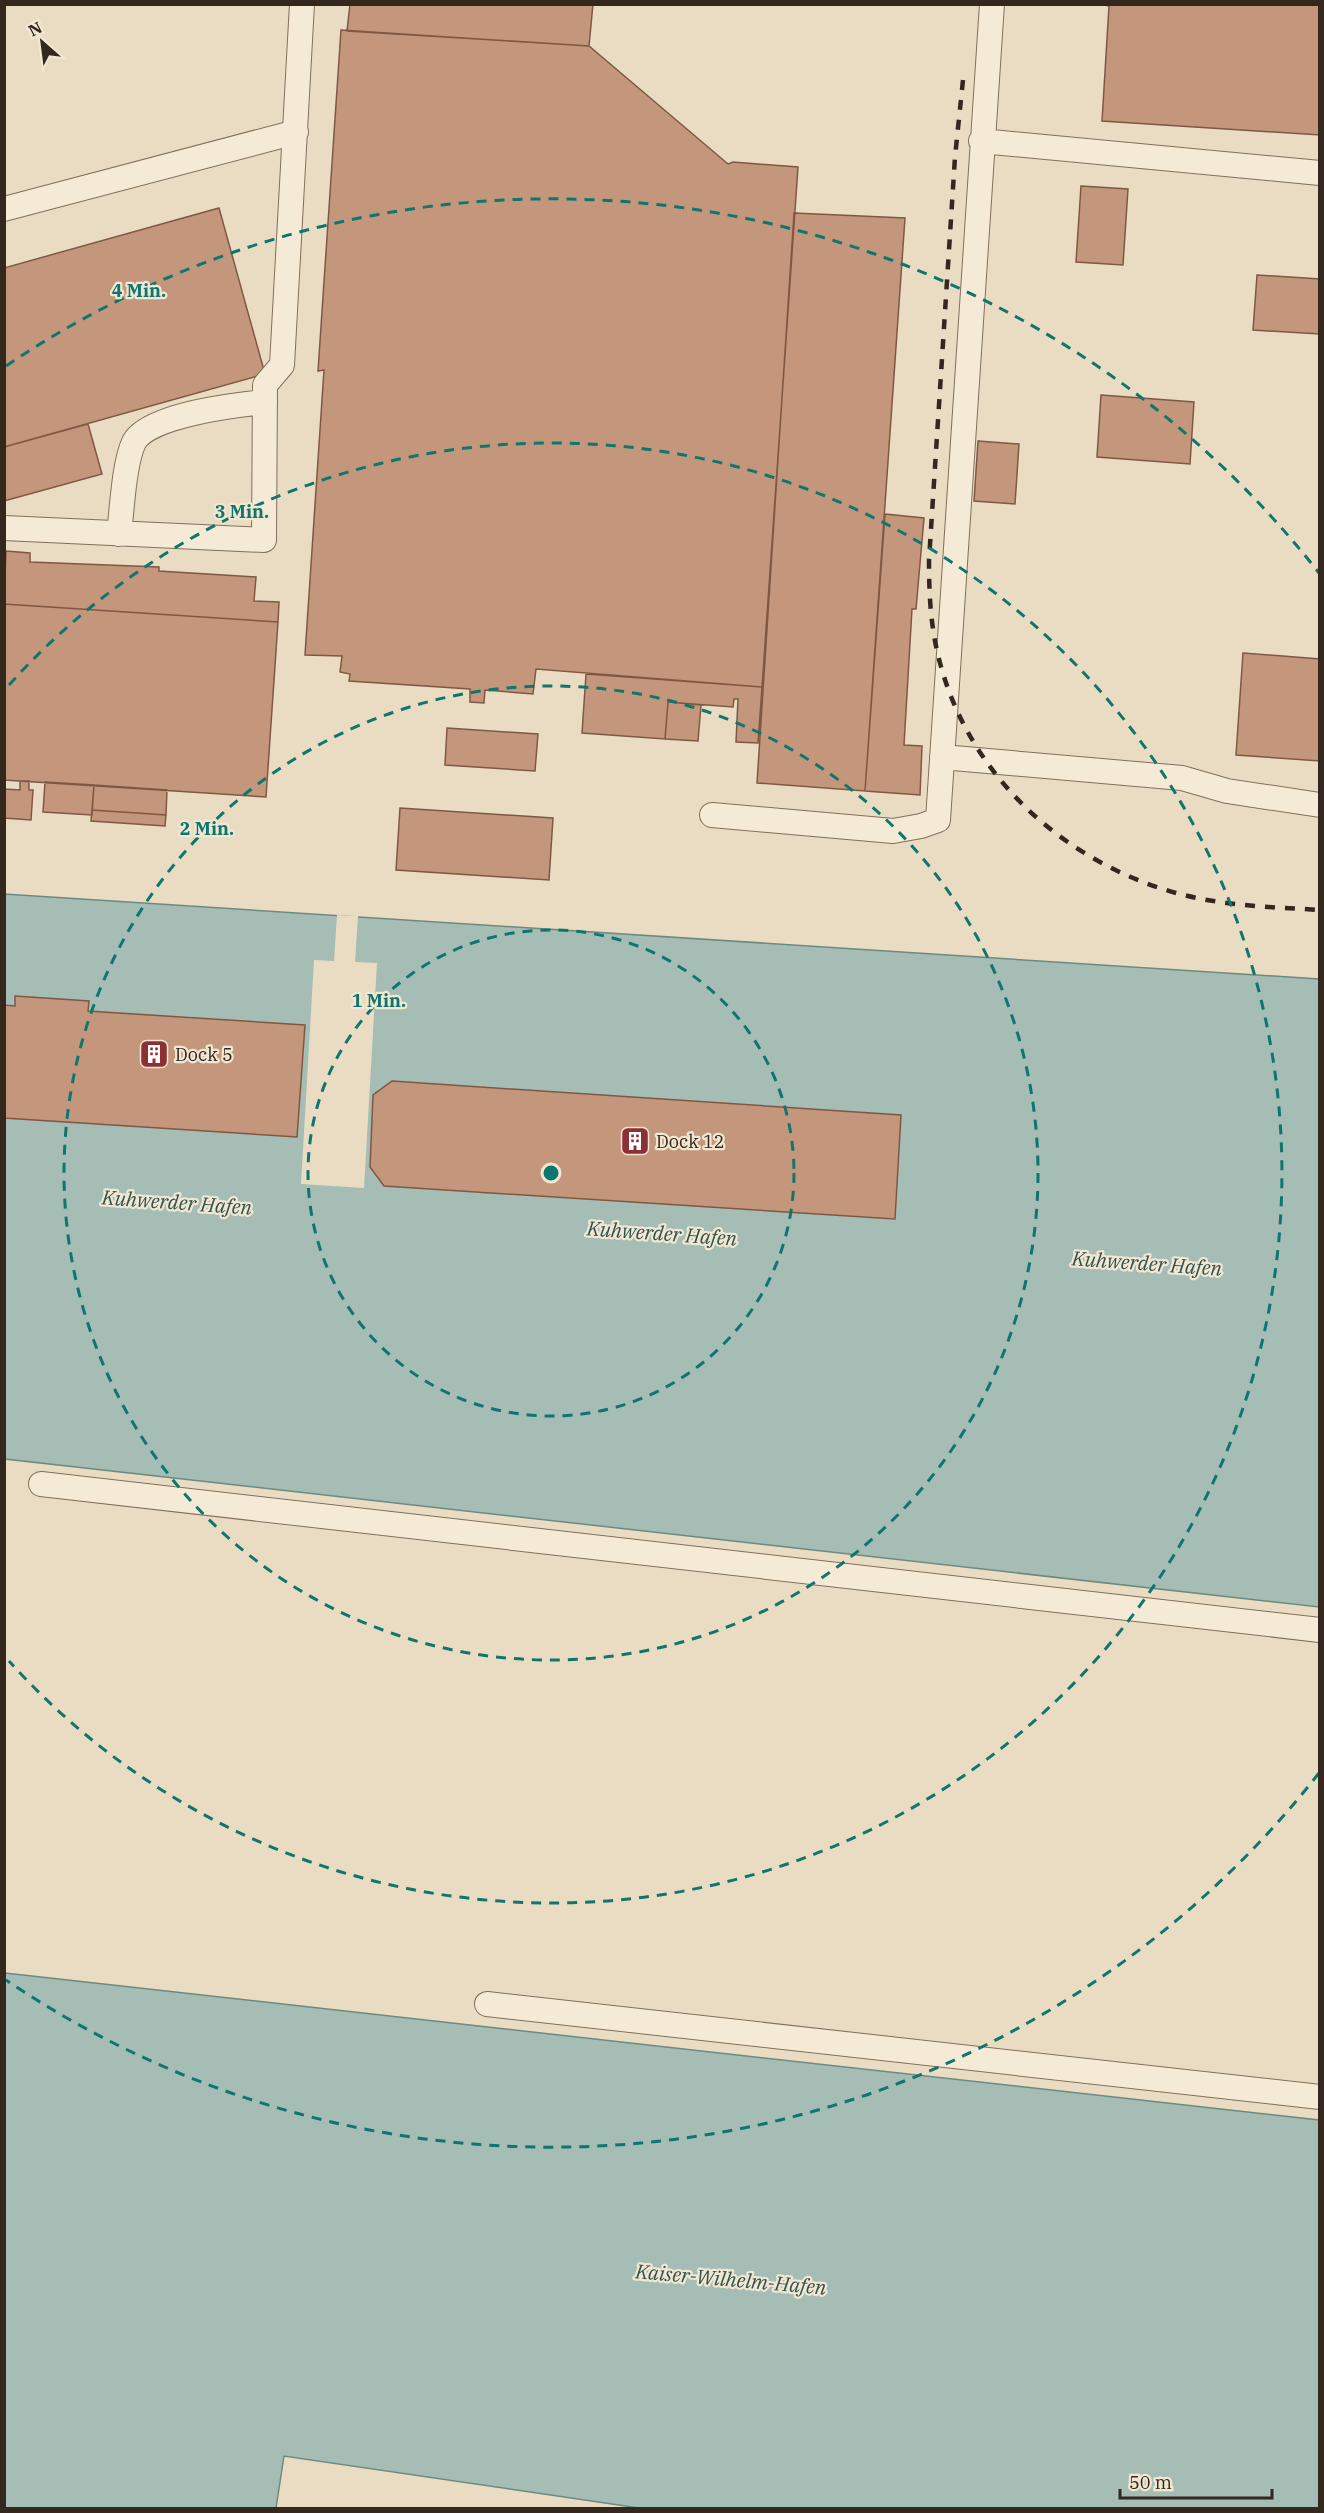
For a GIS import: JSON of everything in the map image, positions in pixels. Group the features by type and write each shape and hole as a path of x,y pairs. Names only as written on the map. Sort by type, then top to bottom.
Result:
{"lane":[{"path":"4,528 264,540 265,385 282,365 302,4"},
{"path":"712,815 893,831 938,820 981,141 992,4"},
{"path":"4,209 296,132"},
{"path":"981,141 1320,173"},
{"path":"119,534 129,457 141,433 161,422 236,405 265,402"},
{"path":"942,757 1182,778 1227,791 1320,805"},
{"path":"41,1484 1320,1630"},
{"path":"487,2004 1320,2097"}],"water":[{"name":"Kuhwerder Hafen","path":"4,894 1319,979 1319,1607 5,1459"},
{"name":"Kaiser-Wilhelm-Hafen","path":"5,1973 1319,2120 1319,2508 639,2508 284,2456 276,2508 5,2508"}],"pier":[{"path":"337,915 358,916 355,962 377,963 364,1188 301,1184 314,960 334,961"}],"building":[{"path":"350,4 593,4 589,46 347,31"},
{"path":"1099,4 1320,4 1320,135 1102,121 1109,6"},
{"path":"341,30 589,46 728,164 733,162 798,167 762,687 536,669 533,694 485,690 484,703 470,702 470,689 349,681 350,674 340,672 342,656 305,655 324,370 318,371"},
{"path":"1081,186 1128,189 1123,265 1076,262"},
{"path":"219,208 265,374 4,447 4,268"},
{"path":"794,213 905,218 865,791 757,783"},
{"path":"1257,275 1320,279 1320,334 1253,330"},
{"path":"1101,395 1194,402 1190,464 1097,457"},
{"path":"88,424 102,474 4,501 4,447"},
{"path":"978,441 1019,444 1015,504 974,501"},
{"path":"885,514 924,518 916,609 912,609 904,745 922,746 920,795 865,791"},
{"path":"6,551 30,553 30,562 159,567 159,571 256,577 254,601 279,602 278,622 4,604"},
{"path":"4,604 278,622 266,797 4,780"},
{"path":"1243,653 1320,659 1320,761 1236,755"},
{"path":"586,674 762,687 758,743 736,742 738,699 734,699 733,707 668,702 665,739 582,733"},
{"path":"668,702 701,705 698,741 665,739"},
{"path":"447,728 538,734 535,771 445,765"},
{"path":"20,781 29,781 29,790 33,790 31,820 4,818 4,789 20,790"},
{"path":"45,782 94,785 92,815 43,812"},
{"path":"94,785 167,790 166,815 92,810"},
{"path":"400,808 553,818 549,880 396,870"},
{"path":"92,810 166,815 165,826 91,821"},
{"name":"Dock 5","path":"15,996 89,1001 88,1011 305,1025 297,1137 4,1118 4,1005 15,1006"},
{"name":"Dock 12","path":"392,1081 901,1115 895,1219 384,1186 370,1167 373,1095"}],"railway":[{"path":"963,80 955,157 929,560 930,603 934,635 949,690 967,731 992,769 1021,803 1055,833 1092,858 1133,878 1176,893 1211,901 1320,910"}],"place":[{"name":"Dock 5","path":"154,1054"},
{"name":"Dock 12","path":"635,1141"}]}
